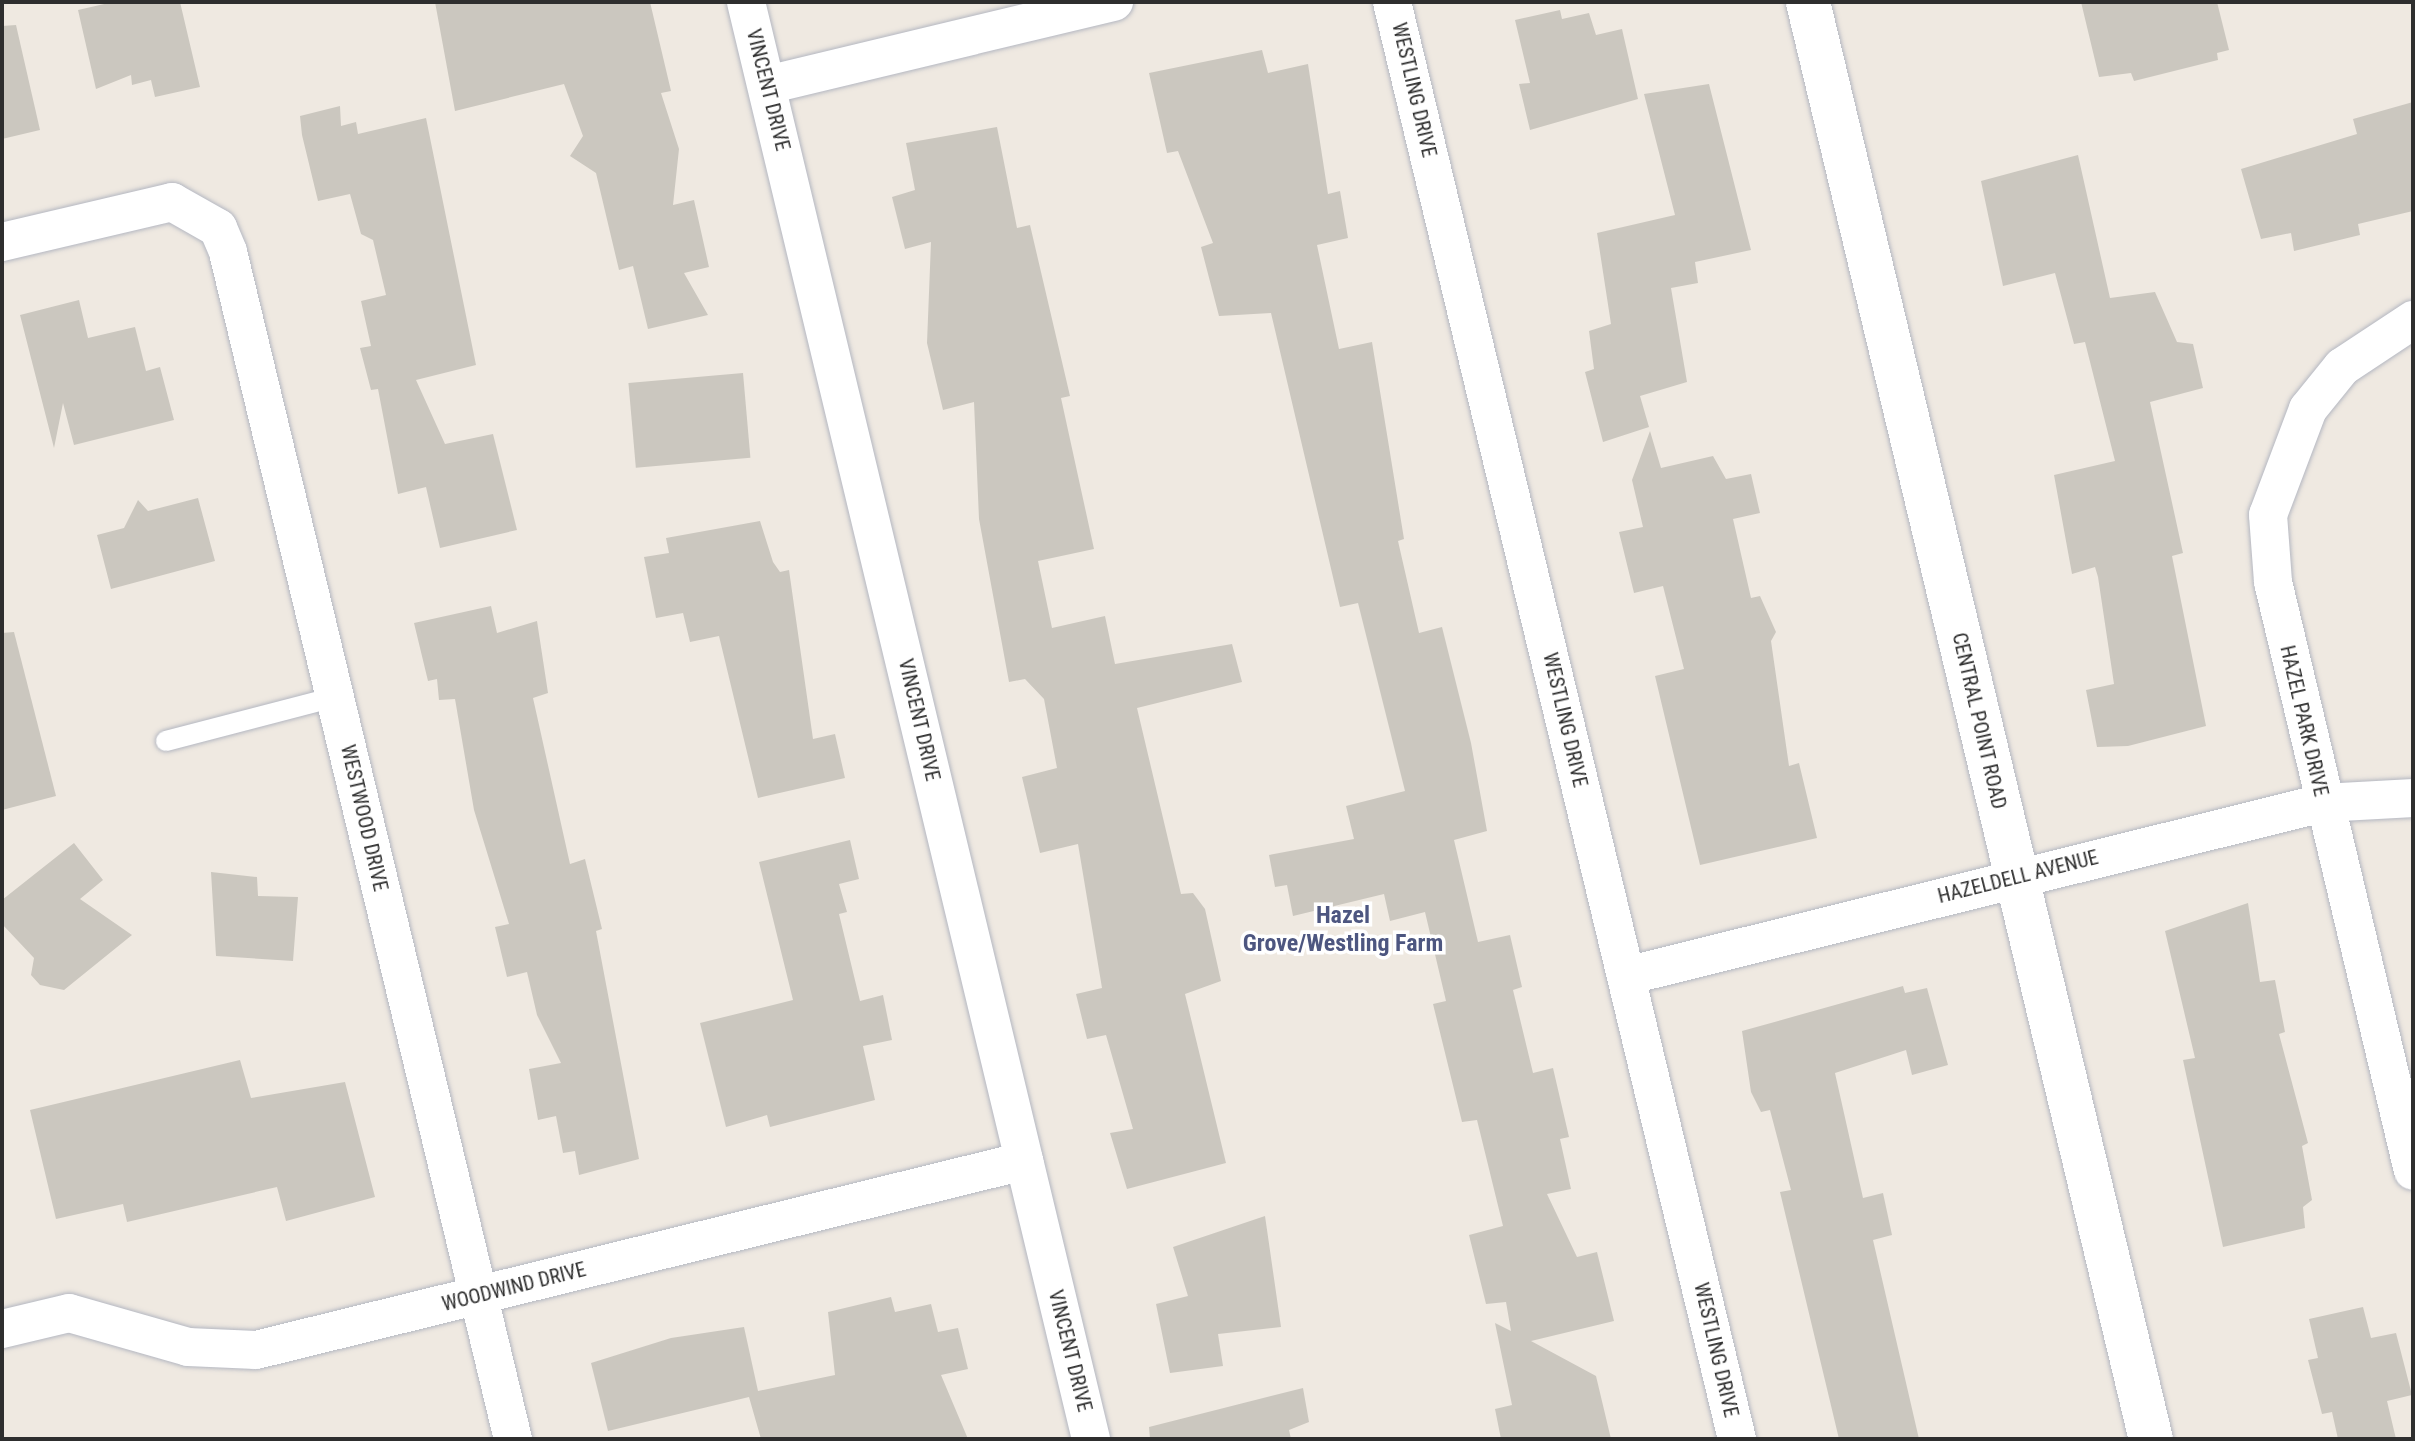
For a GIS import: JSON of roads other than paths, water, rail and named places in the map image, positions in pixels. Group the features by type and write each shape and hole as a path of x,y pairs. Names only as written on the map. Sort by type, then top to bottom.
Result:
{"street":[{"name":"VINCENT DRIVE","path":"746,2 1091,1439"},
{"path":"767,85 1114,2"},
{"name":"WESTLING DRIVE","path":"1392,2 1737,1439"},
{"name":"CENTRAL POINT ROAD","path":"1808,2 2151,1439"},
{"name":"WESTWOOD DRIVE","path":"2,242 150,205 195,209 218,228 228,252 513,1439"},
{"name":"HAZEL PARK DRIVE","path":"2413,320 2342,367 2308,409 2268,515 2273,582 2323,803 2413,1171"},
{"name":"HAZELDELL AVENUE","path":"1626,976 2323,803 2413,798"},
{"name":"WOODWIND DRIVE","path":"2,1329 69,1313 188,1347 256,1350 1024,1161"}],"lane":[{"path":"166,741 335,697"}],"district":[{"name":"Hazel Grove/Westling Farm","path":"1343,930"}]}
